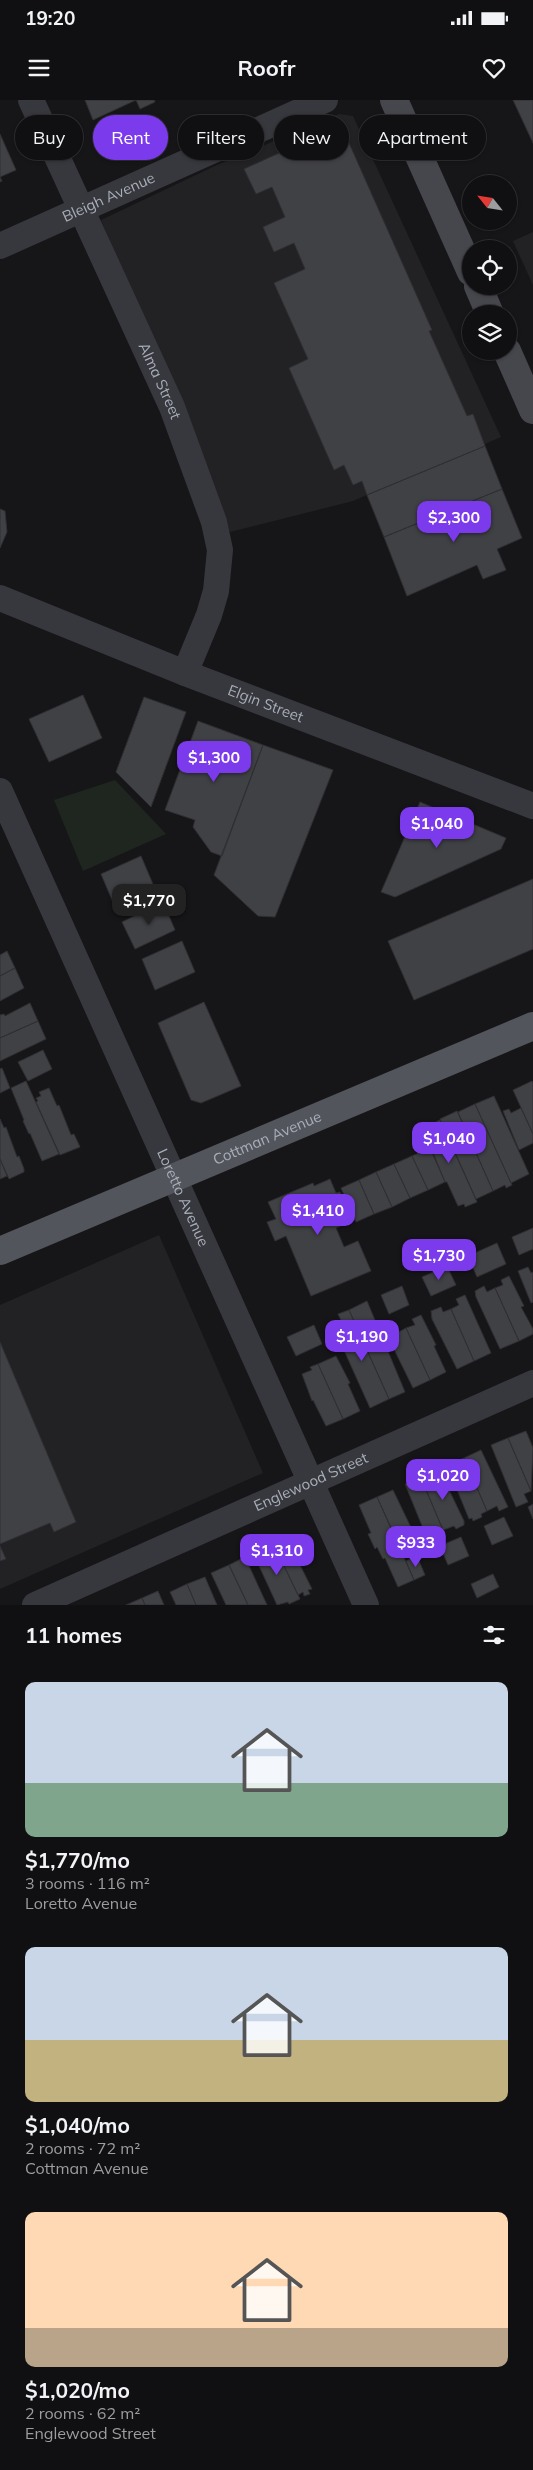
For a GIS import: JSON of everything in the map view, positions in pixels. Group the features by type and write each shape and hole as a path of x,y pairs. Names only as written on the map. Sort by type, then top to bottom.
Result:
{"main road":[{"path":"394,100 462,252"},
{"path":"510,360 533,410"},
{"name":"Cottman Avenue","path":"0,1251 533,1026"}],"street":[{"name":"Alma Street","path":"31,100 172,407 214,522 220,550 216,591 209,615 185,673"},
{"name":"Bleigh Avenue","path":"0,246 325,100"},
{"name":"Elgin Street","path":"0,598 185,673 533,806"},
{"name":"Loretto Avenue","path":"0,792 366,1605"},
{"name":"Englewood Street","path":"34,1605 533,1383"}],"shaded area":[{"path":"349,115 353,116 359,129 359,160 373,160 462,352 462,360 465,360 501,437 353,501 230,532 101,220 229,160 264,160 264,145 274,141 274,160 349,160"},
{"path":"533,232 533,285 517,250 517,240 515,240"},
{"path":"115,780 166,834 83,871 54,800"},
{"path":"159,1235 263,1473 0,1589 0,1305"}],"building":[{"path":"85,100 136,100 104,115 93,115 93,120"},
{"path":"136,100 154,100 155,102 140,109"},
{"path":"513,100 533,100 533,143"},
{"path":"0,134 16,170 0,177"},
{"path":"349,143 432,330 429,331 467,416 473,414 485,446 367,495 362,481 353,485 344,465 334,470 289,368 308,359 274,283 305,269 294,243 274,252 263,227 285,217 272,187 256,194 244,169 274,155 274,160 349,160"},
{"path":"485,446 502,489 384,537 367,495"},
{"path":"502,489 522,538 497,549 506,570 483,579 477,565 407,596 384,537"},
{"path":"0,509 5,511 7,532 0,548"},
{"path":"83,695 102,738 49,762 29,719"},
{"path":"144,697 186,712 151,807 116,772"},
{"path":"198,721 263,745 222,856 211,852 193,827 195,820 165,810"},
{"path":"263,745 333,770 275,917 258,916 214,875"},
{"path":"420,802 506,838 501,849 395,897 381,892"},
{"path":"141,856 155,889 115,907 101,874"},
{"path":"533,879 533,949 414,1000 388,941"},
{"path":"163,902 175,930 135,949 122,922"},
{"path":"182,941 195,972 155,990 142,959"},
{"path":"7,951 15,968 0,976 0,955"},
{"path":"15,968 24,988 0,1001 0,976"},
{"path":"204,1002 241,1086 201,1103 191,1100 158,1023"},
{"path":"30,1003 38,1021 0,1038 0,1015 4,1014 5,1016"},
{"path":"38,1021 46,1039 0,1061 0,1038"},
{"path":"43,1050 52,1069 28,1081 18,1062"},
{"path":"2,1068 10,1088 0,1093 0,1069"},
{"path":"26,1081 59,1154 42,1161 23,1121 11,1088"},
{"path":"532,1081 533,1083 533,1134 513,1090"},
{"path":"49,1088 57,1106 59,1105 71,1135 74,1134 80,1147 60,1155 36,1102 38,1101 36,1098 41,1096 39,1092"},
{"path":"494,1096 529,1174 511,1183 475,1104"},
{"path":"475,1104 512,1185 506,1188 505,1185 493,1191 458,1112"},
{"path":"521,1108 533,1134 533,1143 519,1150 503,1111 509,1109 511,1113"},
{"path":"457,1111 493,1191 476,1199 440,1119"},
{"path":"0,1119 4,1128 6,1127 17,1157 19,1156 24,1169 24,1172 9,1179 0,1159"},
{"path":"440,1120 477,1202 465,1207 464,1204 458,1206 447,1182 445,1182 423,1128"},
{"path":"430,1148 445,1182 428,1190 412,1156"},
{"path":"412,1156 428,1190 410,1198 394,1164"},
{"path":"0,1159 7,1176 0,1179"},
{"path":"394,1164 410,1198 392,1207 376,1172"},
{"path":"376,1172 392,1207 374,1214 359,1180"},
{"path":"330,1179 336,1193 340,1192 352,1221 336,1228 344,1247 358,1241 371,1271 311,1296 286,1236 275,1241 267,1222 276,1219 268,1202 313,1183 314,1186"},
{"path":"359,1180 374,1214 356,1222 341,1188"},
{"path":"533,1228 533,1249 519,1255 512,1237"},
{"path":"497,1243 506,1264 477,1277 468,1256"},
{"path":"447,1266 456,1285 431,1296 422,1277"},
{"path":"528,1267 531,1273 533,1272 533,1302 531,1303 518,1271"},
{"path":"509,1276 524,1306 521,1307 533,1329 533,1334 519,1341 495,1288 503,1285 501,1280"},
{"path":"402,1286 409,1305 389,1314 381,1295"},
{"path":"484,1286 487,1292 495,1288 519,1341 500,1349 476,1297 475,1291"},
{"path":"465,1295 491,1353 474,1361 451,1309 459,1305 456,1299"},
{"path":"367,1301 405,1392 389,1399 349,1310"},
{"path":"441,1307 443,1312 451,1309 474,1361 457,1369 432,1319 431,1311"},
{"path":"349,1310 389,1399 370,1408 343,1348 347,1347 342,1336 344,1335 342,1330 345,1329 338,1314"},
{"path":"421,1315 436,1345 434,1346 446,1372 430,1380 406,1328 415,1325 412,1319"},
{"path":"314,1325 322,1344 296,1356 287,1337"},
{"path":"406,1328 430,1380 413,1388 388,1337 396,1330 397,1333"},
{"path":"0,1342 76,1522 54,1532 50,1523 0,1544"},
{"path":"336,1356 350,1383 348,1384 360,1411 343,1419 318,1364"},
{"path":"318,1364 343,1419 326,1426 312,1401 302,1374 312,1370 310,1367"},
{"path":"526,1431 533,1448 531,1491 508,1438"},
{"path":"508,1438 531,1491 524,1494 528,1502 516,1507 491,1445"},
{"path":"481,1450 508,1507 499,1511 497,1506 487,1511 464,1458"},
{"path":"464,1458 487,1511 481,1514 482,1517 473,1521 472,1518 469,1519 447,1465"},
{"path":"439,1469 464,1521 464,1525 456,1529 454,1526 443,1530 421,1478"},
{"path":"421,1478 443,1530 438,1533 440,1537 432,1540 430,1536 427,1538 405,1484"},
{"path":"393,1490 418,1542 401,1549 377,1497"},
{"path":"377,1497 414,1580 398,1587 385,1558 383,1559 377,1547 375,1549 368,1534 371,1533 359,1505"},
{"path":"533,1504 533,1519 528,1507"},
{"path":"504,1517 513,1536 492,1545 484,1526"},
{"path":"461,1537 469,1556 448,1565 440,1546"},
{"path":"287,1539 312,1589 308,1590 310,1594 304,1596 303,1592 298,1595 274,1545"},
{"path":"274,1545 300,1599 289,1604 288,1602 277,1605 254,1555"},
{"path":"0,1546 6,1559 0,1561"},
{"path":"417,1556 425,1575 414,1580 406,1561"},
{"path":"245,1557 267,1605 248,1605 229,1565"},
{"path":"229,1565 248,1605 226,1605 211,1573"},
{"path":"493,1574 499,1587 477,1598 471,1584"},
{"path":"205,1577 217,1605 196,1605 187,1584"},
{"path":"187,1584 196,1605 176,1605 170,1592"},
{"path":"158,1591 164,1605 145,1605 142,1598"},
{"path":"142,1598 145,1605 126,1605"}]}
